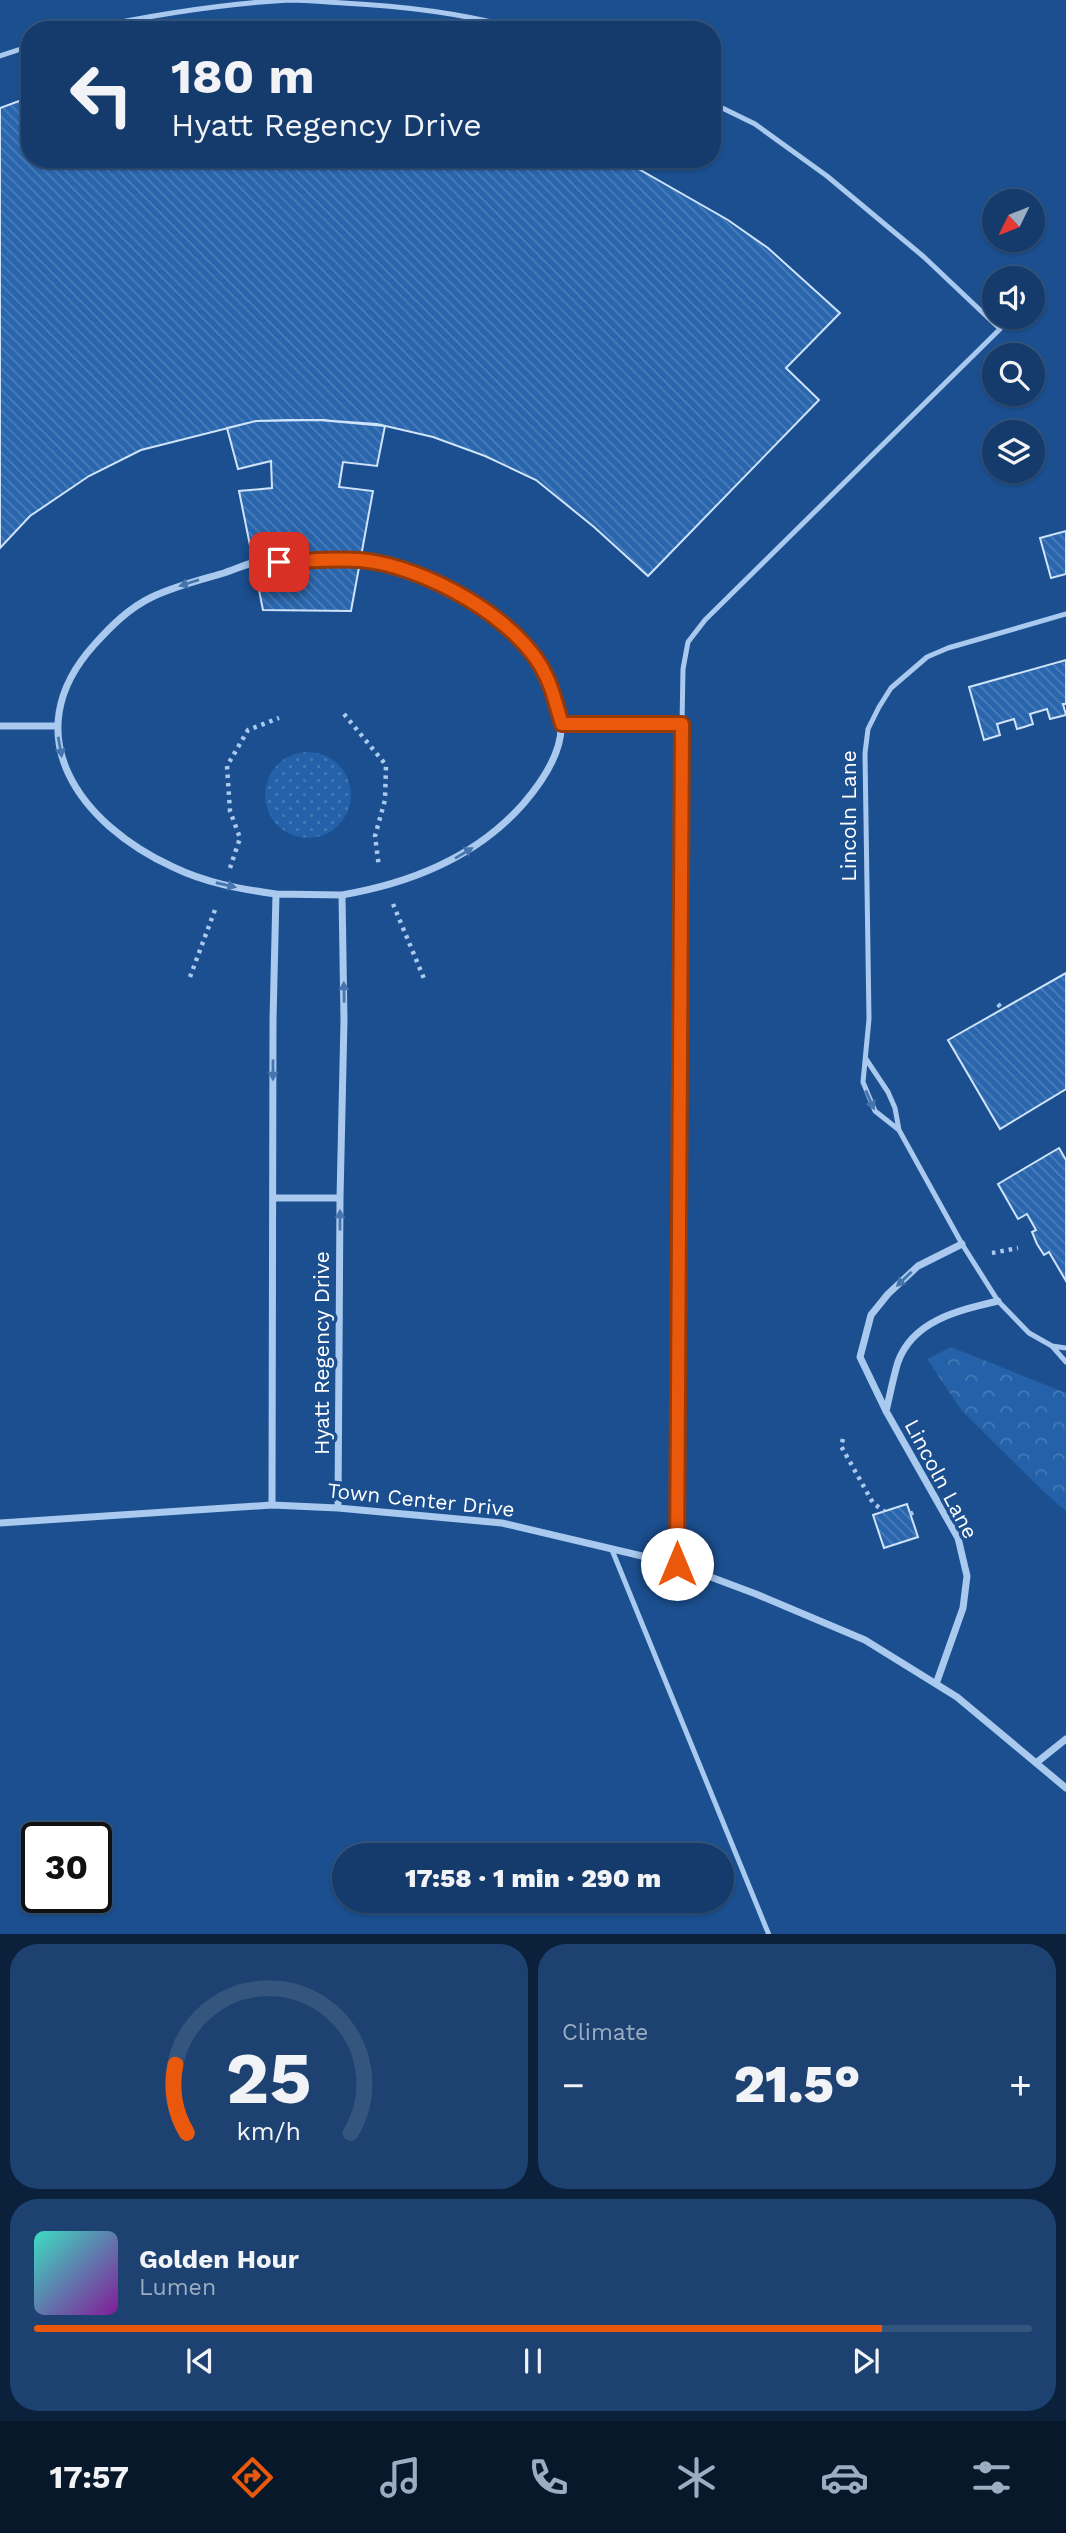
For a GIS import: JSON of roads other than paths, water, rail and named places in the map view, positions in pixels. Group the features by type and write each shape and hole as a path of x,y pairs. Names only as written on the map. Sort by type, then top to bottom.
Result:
{"street":[{"path":"360,560 392,566 429,579 495,616 521,640 547,677 562,724 555,754 537,788 506,823 468,852 434,870 370,890 342,895 276,894 208,881 172,867 137,847 104,822 76,790 62,761 56,726 66,687 90,650 117,620 151,597 254,562 360,560"},
{"path":"562,724 682,724 677,1564"},
{"path":"0,726 56,726"},
{"path":"272,1505 273,1020 276,894"},
{"name":"Hyatt Regency Drive","path":"338,1508 344,1020 342,895"},
{"path":"274,1198 340,1198"},
{"name":"Lincoln Lane","path":"936,1684 963,1608 967,1576 958,1538 886,1411 860,1357 871,1315 888,1294 918,1266 962,1244"},
{"name":"Lincoln Lane","path":"886,1411 899,1360 908,1344 927,1325 957,1311 998,1301"},
{"name":"Town Center Drive","path":"0,1523 272,1505 338,1508 502,1523 677,1564 865,1640 957,1697 1066,1787"},
{"path":"1036,1763 1066,1739"}],"lane":[{"path":"125,21 209,7 292,0 377,4 447,13 483,21"},
{"path":"0,56 21,49"},
{"path":"682,724 683,669 688,642 705,620 1000,329 924,257 827,176 755,124 721,107"},
{"name":"Lincoln Lane","path":"899,1130 875,1111 863,1082 869,1019 865,752 868,729 891,688 927,657 948,648 1066,614"},
{"name":"Lincoln Lane","path":"866,1059 888,1092 895,1108 899,1130 962,1244 998,1301 1029,1333 1052,1346 1066,1362"},
{"name":"Lincoln Lane","path":"1052,1346 1066,1348"},
{"path":"612,1550 769,1934"}]}
